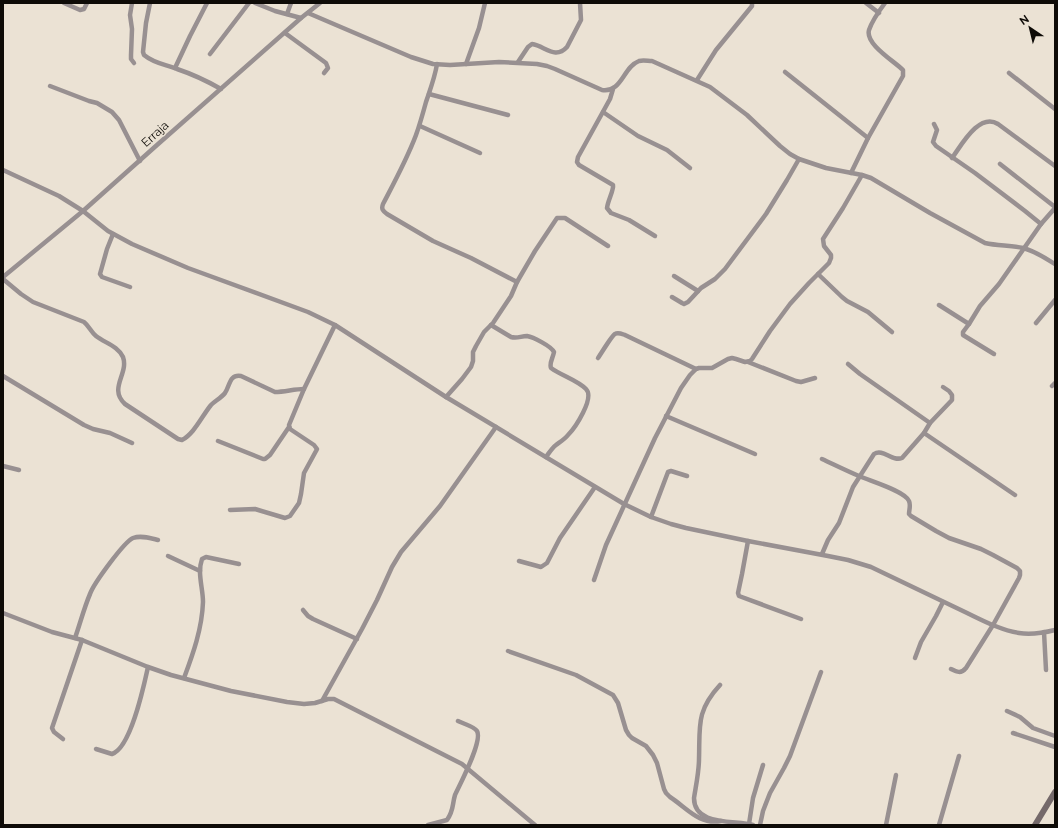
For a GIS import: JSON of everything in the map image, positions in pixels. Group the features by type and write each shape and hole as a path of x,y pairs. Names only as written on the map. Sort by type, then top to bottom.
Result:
{"main road":[{"path":"1035,825 1055,792"}],"street":[{"path":"64,3 80,10 84,9 87,3"},
{"path":"132,3 130,15 132,29 131,55 134,63"},
{"path":"150,3 146,23 143,54 157,63 175,68 208,82 220,89"},
{"path":"175,68 207,3"},
{"path":"210,54 249,3"},
{"path":"255,3 275,11 301,18"},
{"path":"287,14 291,3"},
{"name":"Erraja","path":"3,278 140,161 220,89 320,3"},
{"path":"466,64 479,28 484,3"},
{"path":"518,62 528,47 532,44 558,53 565,50 580,24 582,17 580,3"},
{"path":"697,80 716,50 752,6 752,3"},
{"path":"866,3 879,13"},
{"path":"851,173 868,138 903,76 903,70 873,44 868,36 869,29 885,3"},
{"path":"308,13 424,61 450,65 518,62 547,66 607,91 613,89 620,82 629,68 634,64 641,60 652,61 710,86 747,116 780,146 799,159 826,168 871,178 936,217 985,243 1024,248 1043,256 1055,264"},
{"path":"285,33 326,63 328,68 324,73"},
{"path":"437,64 420,126 382,206 382,210 433,241 471,258 517,282"},
{"path":"785,72 868,138"},
{"path":"1010,73 1055,109"},
{"path":"50,86 98,103 112,112 119,120 140,161"},
{"path":"613,89 610,99 578,157 577,162 579,165 613,185 614,188 609,198 607,208 611,213 629,220 655,236"},
{"path":"429,94 508,115"},
{"path":"603,112 638,136 666,150 690,168"},
{"path":"952,158 970,133 980,125 991,121 998,124 1055,166"},
{"path":"934,124 937,130 933,142 934,144 1026,211 1041,224"},
{"path":"420,126 480,153"},
{"path":"672,297 684,304 725,269 769,208 799,159"},
{"path":"994,354 963,335 963,332 980,306 999,284 1041,224 1055,207 1000,164"},
{"path":"3,170 59,196 83,210 93,220 113,234 132,244 175,263 308,312 335,325 446,397 624,504 651,517 686,528 822,554 871,567 993,625 1017,633 1035,634 1055,630"},
{"path":"748,362 752,359 790,304 831,260 831,254 824,246 823,242 825,236 844,208 862,175"},
{"path":"446,397 471,367 474,349 484,332 491,325 511,296 517,282 535,251 558,218 565,218 608,246"},
{"path":"113,234 100,274 102,277 130,287"},
{"path":"818,274 842,297 868,312 892,332"},
{"path":"674,276 698,291"},
{"path":"3,278 21,294 33,302 84,322 96,337 109,343 118,350 124,362 124,370 118,386 121,399 125,404 178,439 184,439 191,432 211,405 224,394 234,376 240,376 275,392 304,389"},
{"path":"1036,323 1055,300"},
{"path":"939,305 968,324"},
{"path":"218,441 263,459 270,455 289,427 304,389 335,325"},
{"path":"491,325 511,337 526,336 549,346 554,352 550,363 551,368 580,385 589,393 583,412 577,423 568,435 554,447 546,457"},
{"path":"598,358 613,336 620,333 696,369"},
{"path":"594,580 606,545 624,504 666,416 690,375 696,369 712,368 732,358 748,362 796,381 805,381 814,378"},
{"path":"848,364 930,423"},
{"path":"3,376 84,425 110,433 132,443"},
{"path":"822,554 828,540 839,523 853,488 874,454 880,452 894,459 902,458 930,423 952,400 951,393 943,387"},
{"path":"666,416 756,454"},
{"path":"230,510 248,508 255,509 284,518 293,513 300,500 304,473 316,451 316,448 289,427"},
{"path":"322,701 357,639 392,566 401,552 440,506 496,427"},
{"path":"924,432 1015,496"},
{"path":"822,459 886,486 905,497 909,502 909,515 954,540 981,549 1019,570 1021,573 993,625 964,671 959,672 951,670"},
{"path":"3,466 19,470"},
{"path":"651,517 668,472 671,471 687,476"},
{"path":"519,561 541,567 547,563 560,538 595,487"},
{"path":"75,638 90,592 125,544 129,540 138,537 158,540"},
{"path":"748,541 738,596 801,619"},
{"path":"168,556 200,571"},
{"path":"184,678 195,648 202,610 203,601 200,571 202,559 206,557 239,564"},
{"path":"915,658 921,642 943,602"},
{"path":"303,610 313,619 357,639"},
{"path":"3,613 52,632 82,640 148,667 231,691 304,704 334,699 453,759 468,769 535,825"},
{"path":"1044,632 1046,670"},
{"path":"63,739 54,732 52,728 82,640"},
{"path":"508,651 576,675 613,694 618,703 626,730 629,735 646,746 653,755 666,793 702,820 713,823 721,822 751,824 753,798 763,766"},
{"path":"96,749 112,754 118,751 128,735 143,692 148,667"},
{"path":"760,825 766,803 790,756 821,672"},
{"path":"720,685 711,695 702,712 699,732 699,759 694,804 697,812 721,822"},
{"path":"1007,711 1020,717 1033,728 1055,736"},
{"path":"428,825 443,822 450,816 453,809 453,800 468,769 476,747 478,731 458,721"},
{"path":"1013,733 1055,747"},
{"path":"939,825 958,756"},
{"path":"886,825 896,775"}]}
